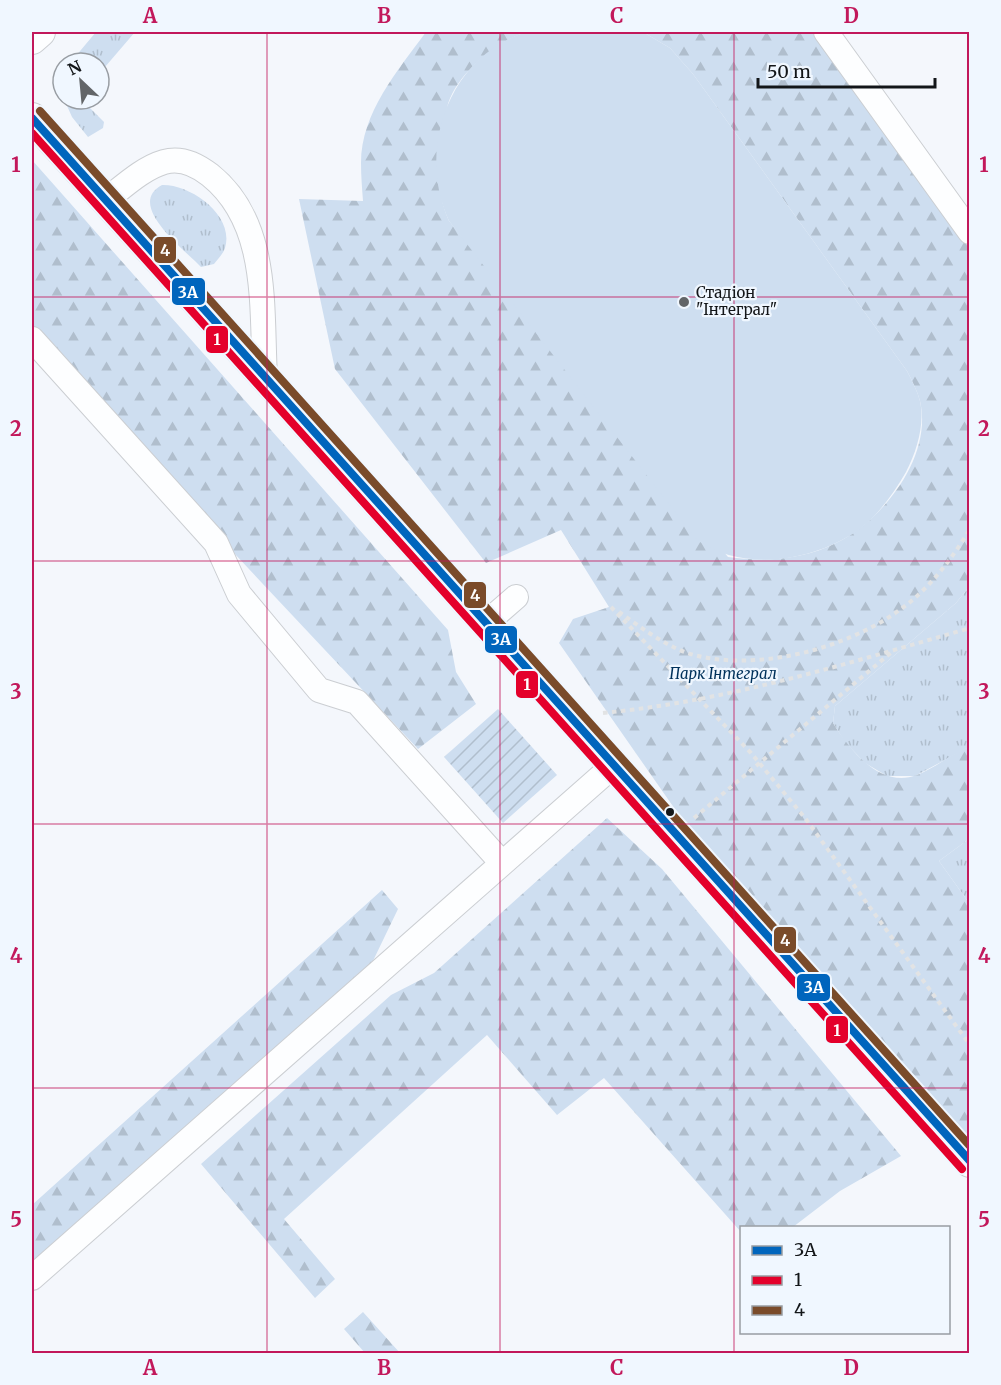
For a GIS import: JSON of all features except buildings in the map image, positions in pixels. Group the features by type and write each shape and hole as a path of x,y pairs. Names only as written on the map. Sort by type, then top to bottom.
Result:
{"main road":[{"path":"32,39 40,32"},
{"path":"32,118 969,1162"}],"street":[{"path":"826,32 969,232"},
{"path":"106,200 162,162 180,160 201,168 218,182 234,201 248,229 257,261 263,300 265,377"},
{"path":"32,339 216,543 239,594 319,690 357,702 502,863"},
{"path":"486,623 516,597"},
{"path":"32,1278 614,765"}],"path":[{"path":"969,529 930,583 900,609 855,634 784,657 725,661 696,656 653,635 611,607 759,762 805,818 969,1046"},
{"path":"598,714 765,687 969,628"},
{"path":"674,833 896,649"}],"green space":[{"path":"96,32 135,32 111,60 111,51 80,51"},
{"name":"Парк Інтеграл","path":"426,32 527,32 502,43 478,61 467,72 451,96 445,118 440,168 440,186 445,212 449,221 728,557 769,559 797,556 823,549 854,533 887,503 912,464 919,444 922,422 920,401 907,371 693,74 670,48 643,32 826,32 969,232 969,587 956,603 835,706 833,723 857,755 879,772 891,777 903,778 917,775 969,747 969,839 939,861 969,903 969,1144 686,825 559,643 573,619 609,607 561,530 486,563 335,369 299,199 363,201 361,163 367,127 383,93"},
{"name":"Стадіон \"Інтеграл\"","path":"527,32 643,32 670,48 693,74 907,371 920,401 921,428 917,446 906,472 890,496 878,512 857,531 819,550 777,559 735,556 715,550 697,540 449,221 440,193 436,165 439,136 446,109 459,83 477,61 500,44"},
{"path":"69,111 93,111 104,122 103,128 88,137"},
{"path":"32,160 448,630 456,672 476,704 418,749 32,338"},
{"path":"162,185 173,186 197,196 217,213 226,236 225,248 214,264 201,267 161,227 150,204 152,194"},
{"path":"969,587 969,747 915,776 887,776 865,763 845,742 833,723 835,706 956,603"},
{"path":"498,709 557,775 503,823 444,757"},
{"path":"607,818 662,869 901,1156 840,1191 794,1226 740,1226 740,1231 604,1078 557,1115 487,1035 284,1219 335,1279 315,1298 201,1164 391,995 434,973"},
{"path":"969,839 969,903 939,861"},
{"path":"382,890 398,909 371,965 32,1267 32,1205"},
{"path":"363,1312 400,1353 365,1353 344,1329"}],"transit line":[{"name":"4","path":"40,111 970,1146"},
{"name":"3А","path":"32,118 970,1161"},
{"name":"1","path":"32,133 962,1169"}],"place":[{"name":"Стадіон \"Інтеграл\"","path":"684,302"}]}
